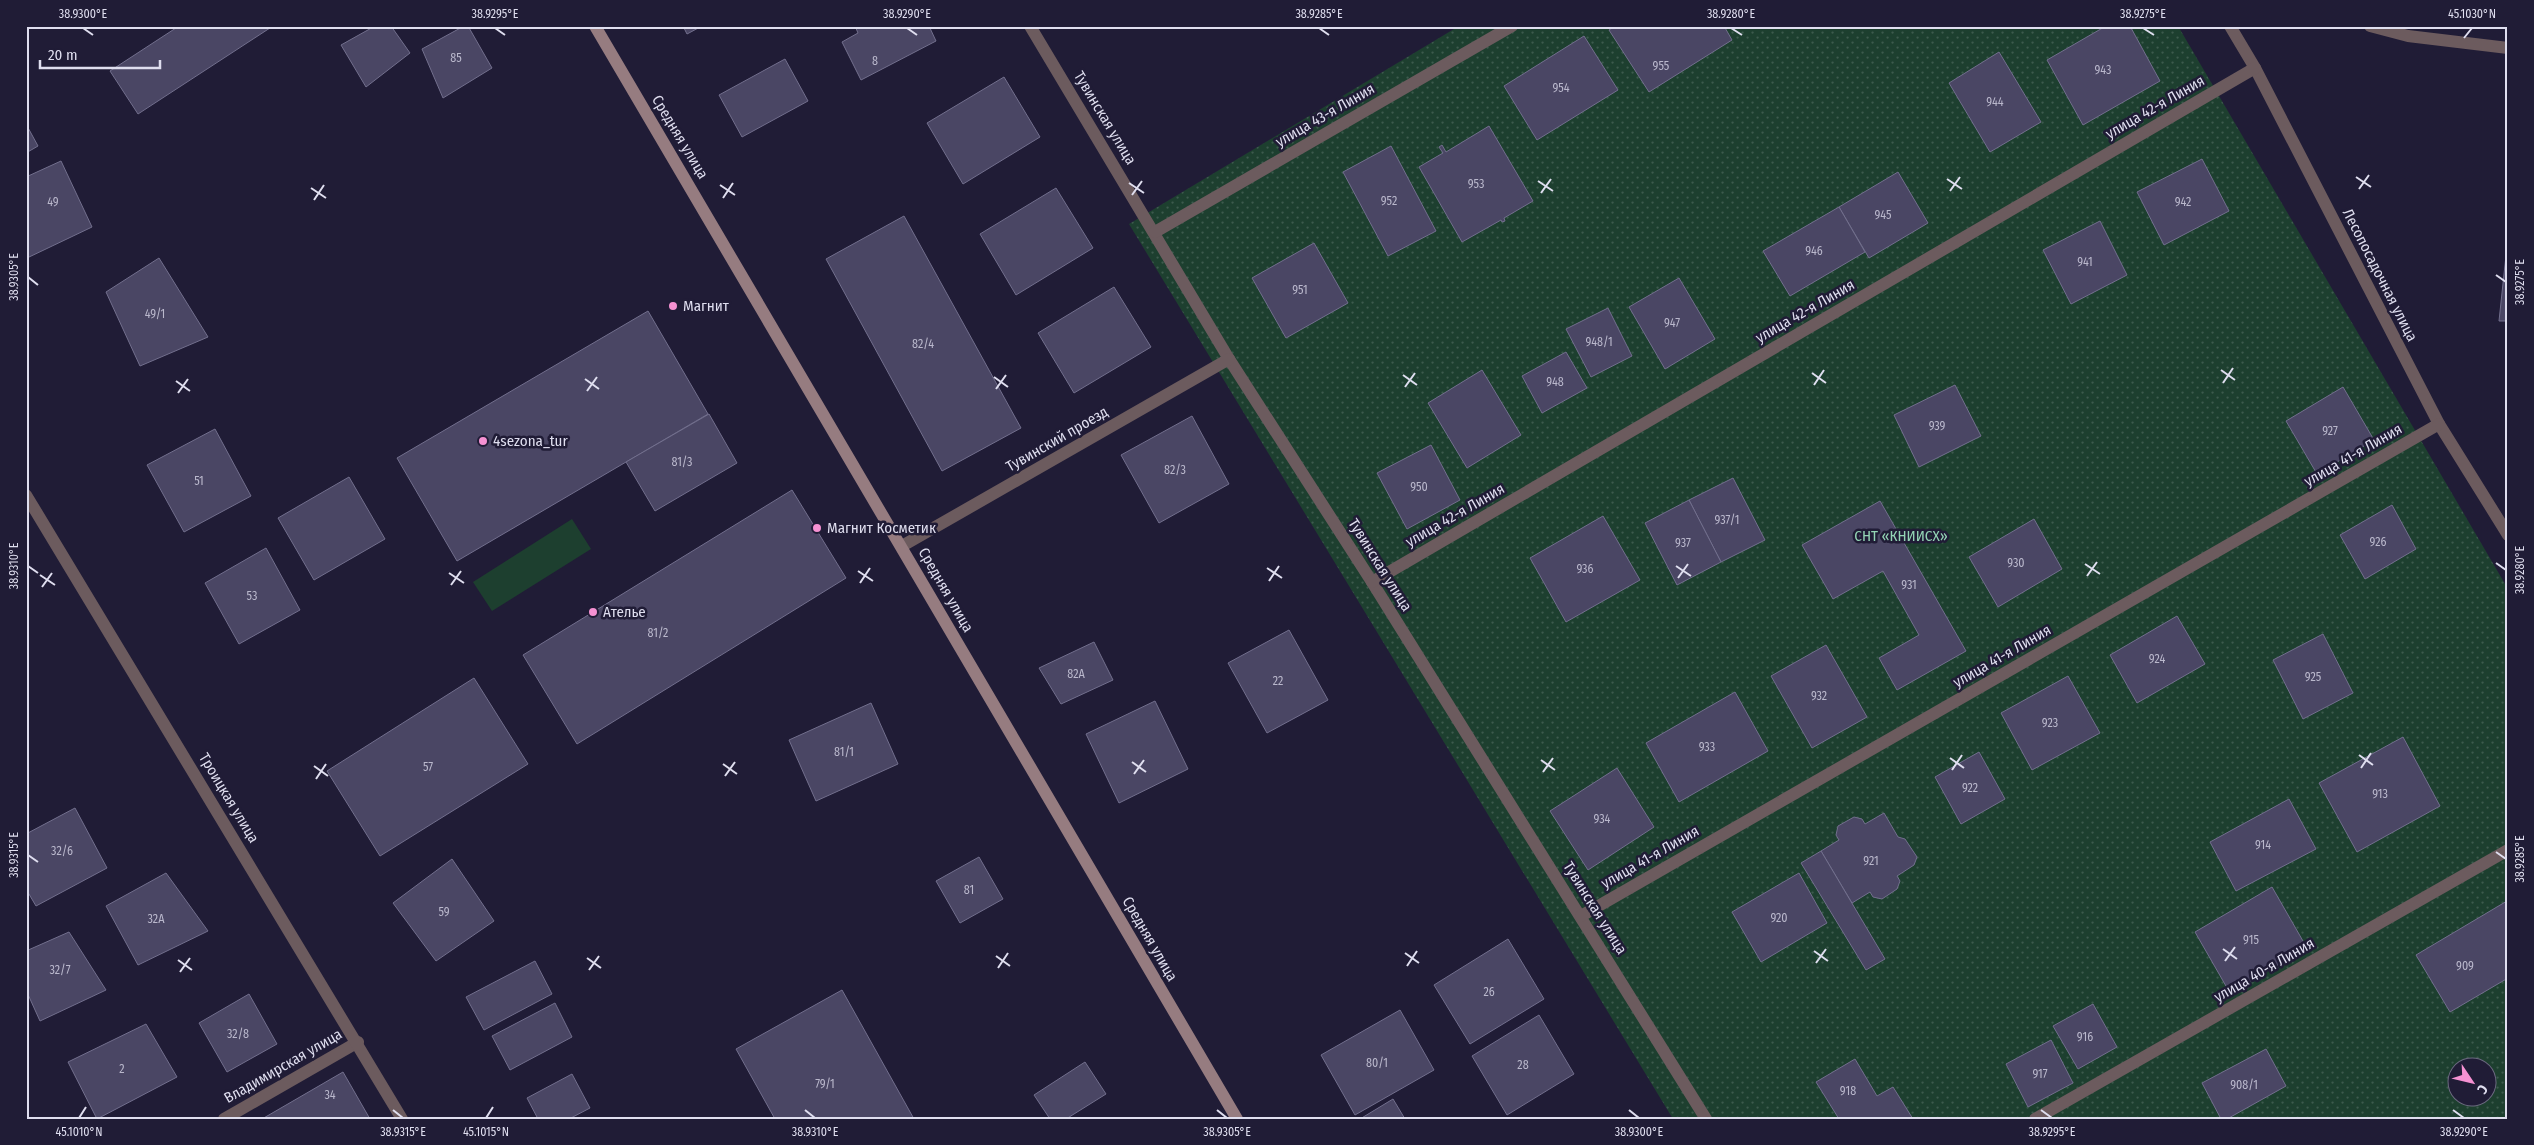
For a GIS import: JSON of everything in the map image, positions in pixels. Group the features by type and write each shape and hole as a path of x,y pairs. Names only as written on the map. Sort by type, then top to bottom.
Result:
{"street":[{"name":"Средняя улица","path":"595,26 902,546 1236,1119"},
{"name":"Тувинская улица","path":"1030,26 1155,232 1229,360 1372,582 1706,1119"},
{"name":"улица 43-я Линия","path":"1155,232 1512,26"},
{"name":"Лесопосадочная улица","path":"2230,26 2255,68 2439,424 2508,535"},
{"path":"2370,26 2408,36 2508,48"},
{"name":"улица 42-я Линия","path":"1372,582 2255,68"},
{"name":"Тувинский проезд","path":"902,546 1229,360"},
{"name":"улица 41-я Линия","path":"1581,916 2439,424"},
{"name":"Троицкая улица","path":"26,495 358,1042 402,1119"},
{"name":"улица 40-я Линия","path":"2036,1119 2508,850"},
{"name":"Владимирская улица","path":"224,1119 358,1042"}],"green space":[{"name":"СНТ «КНИИСХ»","path":"1459,26 2178,26 2508,589 2508,1119 1673,1119 1129,224"},
{"path":"572,519 591,549 492,611 473,582"}],"building":[{"path":"179,26 273,26 138,114 110,71"},
{"path":"375,26 391,26 410,53 366,87 341,45"},
{"path":"464,26 468,26 492,68 443,98 422,49"},
{"path":"683,26 702,26 687,34"},
{"path":"855,26 929,26 936,41 861,80 842,42 858,33"},
{"path":"1615,26 1724,26 1732,40 1649,92 1609,30"},
{"path":"2106,26 2130,26 2160,81 2083,125 2047,60"},
{"path":"1584,36 1618,90 1537,140 1504,86"},
{"path":"1999,52 2041,122 1990,152 1949,83"},
{"path":"785,59 808,101 742,137 719,95"},
{"path":"1004,77 1040,137 963,184 927,123"},
{"path":"26,124 38,146 26,153"},
{"path":"1489,126 1533,201 1504,218 1505,221 1502,222 1501,220 1462,242 1419,167 1443,153 1439,147 1442,145 1446,152"},
{"path":"1391,146 1436,231 1388,256 1343,172"},
{"path":"2202,159 2229,211 2164,245 2137,192"},
{"path":"61,161 92,227 27,258 26,177"},
{"path":"1898,172 1928,223 1869,258 1839,207"},
{"path":"1056,188 1093,248 1016,295 980,234"},
{"path":"1839,207 1865,252 1790,296 1763,251"},
{"path":"904,216 1021,428 942,471 826,259"},
{"path":"2100,221 2127,275 2071,304 2043,250"},
{"path":"1314,243 1348,303 1286,338 1252,278"},
{"path":"2507,246 2508,321 2499,321"},
{"path":"159,258 208,337 140,366 106,292"},
{"path":"1679,278 1715,339 1665,369 1629,307"},
{"path":"1114,287 1151,347 1074,393 1038,333"},
{"path":"1608,308 1632,356 1591,377 1566,329"},
{"path":"648,311 708,414 457,561 397,458"},
{"path":"1566,352 1587,388 1542,413 1522,376"},
{"path":"1482,370 1521,435 1467,468 1428,403"},
{"path":"1955,385 1981,436 1919,467 1894,415"},
{"path":"2343,387 2374,440 2317,474 2286,421"},
{"path":"709,414 737,463 655,511 626,462"},
{"path":"1192,416 1229,484 1159,523 1121,455"},
{"path":"215,429 251,496 184,532 147,465"},
{"path":"1431,445 1460,500 1407,529 1377,473"},
{"path":"349,477 385,539 314,580 278,518"},
{"path":"1733,478 1765,540 1721,562 1689,500"},
{"path":"792,490 846,578 577,744 523,655"},
{"path":"1689,500 1721,562 1677,585 1645,523"},
{"path":"1880,501 1966,651 1897,690 1879,658 1919,635 1883,571 1833,599 1802,545"},
{"path":"2392,505 2416,549 2365,579 2340,535"},
{"path":"1603,516 1640,580 1566,622 1530,558"},
{"path":"2034,519 2062,569 1998,607 1969,557"},
{"path":"266,548 300,610 239,644 205,583"},
{"path":"2177,616 2205,664 2137,703 2110,655"},
{"path":"1289,630 1328,700 1267,733 1228,663"},
{"path":"2323,634 2353,693 2303,719 2273,660"},
{"path":"1094,642 1113,680 1061,704 1039,668"},
{"path":"1826,645 1867,717 1812,748 1771,676"},
{"path":"2068,676 2100,733 2032,770 2001,713"},
{"path":"474,678 528,764 380,856 327,771"},
{"path":"1735,692 1768,751 1679,802 1646,743"},
{"path":"1155,701 1188,769 1119,803 1086,734"},
{"path":"871,703 898,764 816,801 789,740"},
{"path":"2403,737 2440,806 2357,852 2319,783"},
{"path":"1979,752 2005,799 1961,824 1935,777"},
{"path":"1617,768 1654,827 1588,870 1550,811"},
{"path":"2289,799 2316,849 2236,891 2210,842"},
{"path":"75,808 107,868 36,906 26,889 26,834"},
{"path":"1884,813 1898,837 1905,839 1917,857 1914,865 1897,876 1900,881 1897,889 1882,899 1873,897 1870,892 1852,903 1821,851 1839,840 1836,835 1838,826 1854,817 1862,819 1865,824"},
{"path":"1821,851 1885,959 1866,970 1801,863"},
{"path":"979,857 1003,899 960,923 936,881"},
{"path":"452,859 494,921 436,961 393,903"},
{"path":"166,873 208,931 138,965 106,906"},
{"path":"1799,873 1827,923 1761,962 1732,912"},
{"path":"2272,887 2307,948 2230,993 2195,932"},
{"path":"2507,901 2508,978 2450,1012 2416,955"},
{"path":"69,932 106,990 40,1021 26,990 26,951"},
{"path":"1508,939 1544,999 1470,1044 1434,985"},
{"path":"535,961 552,994 484,1030 466,997"},
{"path":"842,990 914,1119 775,1119 736,1049"},
{"path":"249,994 277,1044 227,1072 199,1023"},
{"path":"555,1003 572,1037 510,1070 492,1036"},
{"path":"2093,1004 2117,1047 2078,1069 2053,1026"},
{"path":"1400,1010 1434,1070 1355,1115 1321,1055"},
{"path":"1539,1015 1574,1074 1507,1115 1472,1056"},
{"path":"146,1024 177,1077 97,1119 68,1062"},
{"path":"2051,1040 2073,1083 2028,1107 2006,1064"},
{"path":"2266,1049 2286,1086 2227,1119 2221,1119 2202,1083"},
{"path":"1855,1059 1877,1096 1893,1087 1913,1119 1839,1119 1816,1082"},
{"path":"1085,1062 1106,1094 1066,1119 1050,1119 1034,1095"},
{"path":"343,1072 370,1119 262,1119"},
{"path":"572,1074 590,1108 569,1119 538,1119 527,1098"},
{"path":"1393,1099 1405,1119 1360,1119"}],"place":[{"name":"Магнит","path":"673,306"},
{"name":"4sezona_tur","path":"483,441"},
{"name":"Магнит Косметик","path":"817,528"},
{"name":"Ателье","path":"593,612"}]}
